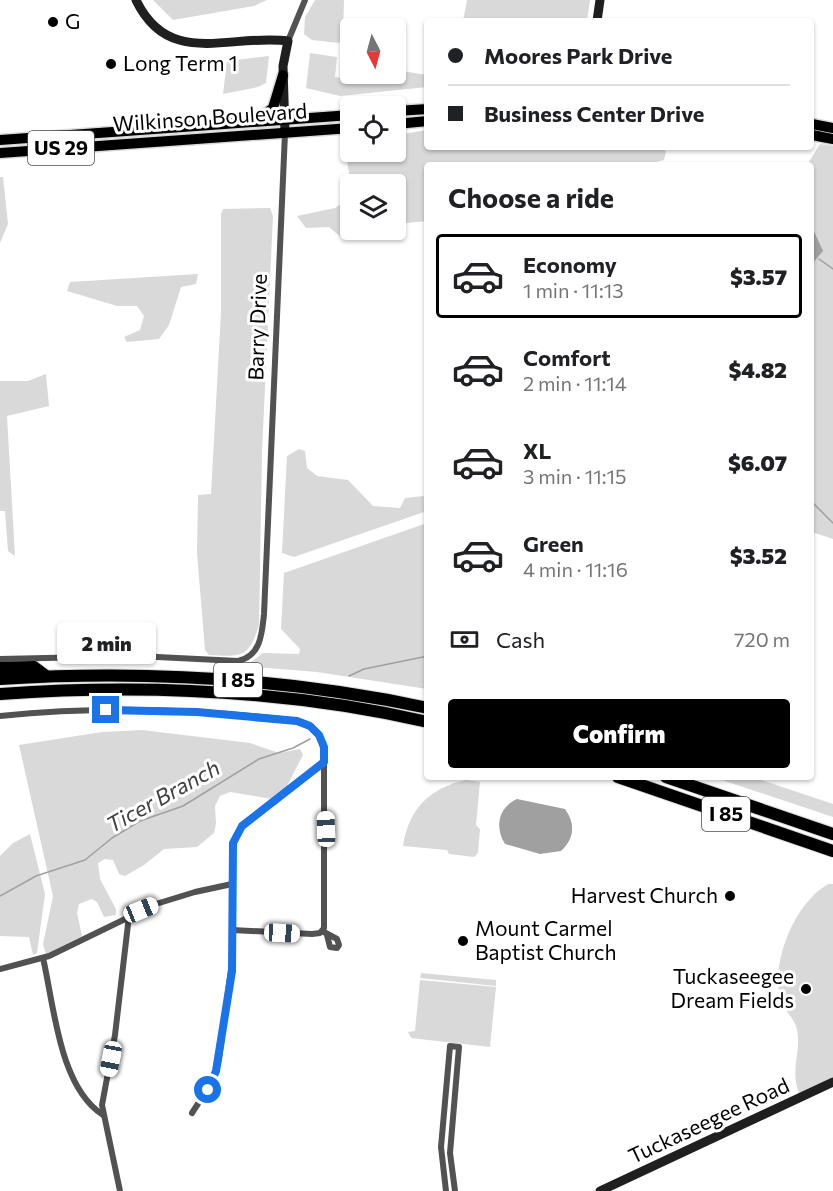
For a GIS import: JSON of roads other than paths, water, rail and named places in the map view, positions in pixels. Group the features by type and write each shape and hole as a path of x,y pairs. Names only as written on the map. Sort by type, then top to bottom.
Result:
{"highway":[{"path":"0,668 34,667 46,676"},
{"name":"I 85","path":"0,679 148,675 231,680 321,689 424,707"},
{"name":"I 85","path":"0,696 16,693 120,690 214,693 334,705 424,721"},
{"name":"I 85","path":"627,780 833,851"},
{"name":"I 85","path":"675,780 833,834"}],"main road":[{"path":"251,122 262,118 273,108 283,75"},
{"path":"406,110 424,109"},
{"name":"Wilkinson Boulevard","path":"0,140 340,116"},
{"path":"406,123 424,121"},
{"path":"814,124 833,128"},
{"name":"Wilkinson Boulevard","path":"0,153 340,129"},
{"path":"814,135 833,139"},
{"path":"0,146 36,144 48,137"}],"street":[{"path":"136,0 159,31 187,43 218,44 269,38 288,41"},
{"name":"Barry Drive","path":"0,658 137,656 238,661 250,657 261,640 285,133 283,75 288,41 305,0"},
{"path":"597,18 600,0"},
{"path":"0,716 88,710 140,710 197,712 297,721 310,726 319,735 324,747 326,888 324,933 232,930"},
{"path":"192,1113 208,1090 216,1071 232,971 233,843 239,829 324,762"},
{"path":"0,969 43,958 129,916 179,896 232,884"},
{"path":"120,1191 102,1105 115,1035 129,916"},
{"path":"43,958 70,1071 84,1099 103,1115"},
{"path":"446,1191 441,1147 450,1046 459,1047 450,1153 455,1191"},
{"name":"Tuckaseegee Road","path":"600,1191 833,1082"}],"waterway":[{"path":"819,259 833,269"},
{"name":"Ticer Branch","path":"814,504 833,523"},
{"name":"Ticer Branch","path":"349,676 364,669 424,657"},
{"name":"Ticer Branch","path":"0,896 36,876 85,860 112,838 140,821 183,806 259,759 293,748 310,739"}],"place":[{"name":"G","path":"53,22"},
{"name":"Long Term 1","path":"111,64"},
{"name":"Harvest Church","path":"730,896"},
{"name":"Mount Carmel Baptist Church","path":"463,941"},
{"name":"Tuckaseegee Dream Fields","path":"806,989"}]}
